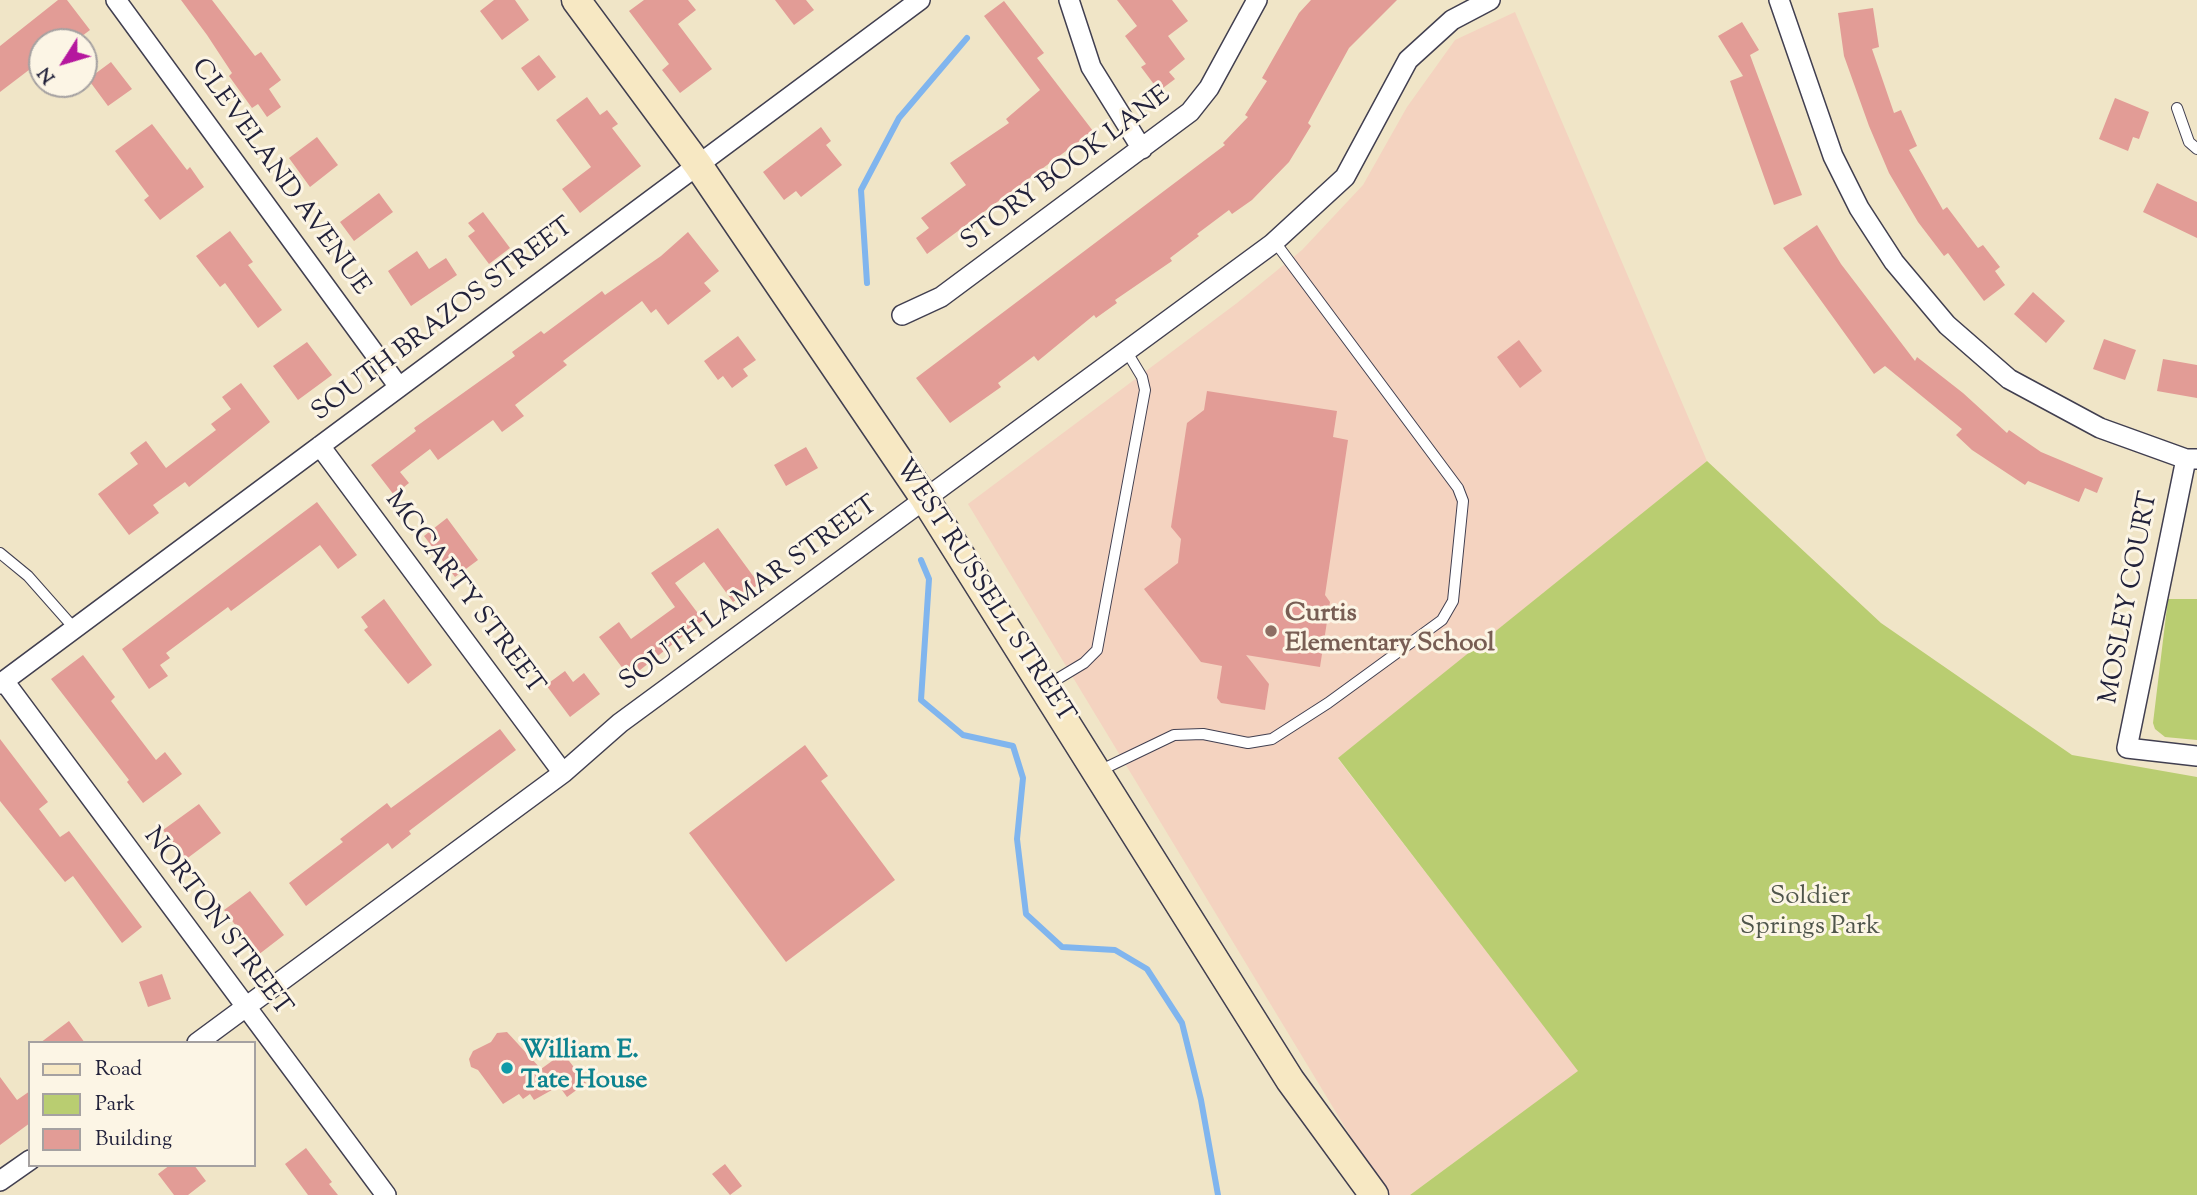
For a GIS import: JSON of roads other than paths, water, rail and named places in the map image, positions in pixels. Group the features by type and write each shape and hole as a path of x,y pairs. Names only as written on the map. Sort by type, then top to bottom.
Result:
{"street":[{"name":"CLEVELAND AVENUE","path":"116,0 399,387"},
{"name":"SOUTH BRAZOS STREET","path":"2,683 920,0"},
{"path":"1069,0 1091,67 1142,149"},
{"name":"STORY BOOK LANE","path":"902,315 942,297 1190,112 1209,88 1256,0"},
{"name":"SOUTH LAMAR STREET","path":"200,1041 563,773 620,723 1275,242 1345,177 1408,60 1452,20 1490,0"},
{"path":"1779,0 1833,156 1859,208 1894,262 1947,325 2009,379 2100,428 2191,459"},
{"name":"WEST RUSSELL STREET","path":"585,3 925,499 1290,1080 1374,1195"},
{"name":"MCCARTY STREET","path":"320,446 563,773"},
{"name":"MOSLEY COURT","path":"2191,459 2127,747 2197,756"},
{"name":"NORTON STREET","path":"2,683 386,1195"},
{"path":"0,1181 28,1161"}],"lane":[{"path":"2177,108 2189,142 2197,149"},
{"path":"1097,772 1174,735 1203,734 1248,743 1272,739 1328,704 1442,620 1453,601 1463,501 1458,488 1275,242"},
{"path":"1043,687 1084,663 1097,650 1145,390 1142,377 1127,352"},
{"path":"0,553 28,576 74,628"}],"waterway":[{"path":"867,283 861,190 899,118 967,38"},
{"path":"921,560 929,579 921,700 963,735 1013,746 1023,778 1017,839 1026,914 1062,947 1115,950 1147,969 1182,1023 1201,1100 1218,1195"}],"place":[{"name":"Curtis Elementary School","path":"1271,631"},
{"name":"William E. Tate House","path":"507,1068"}],"park label":[{"name":"Soldier Springs Park","path":"1810,914"}]}
